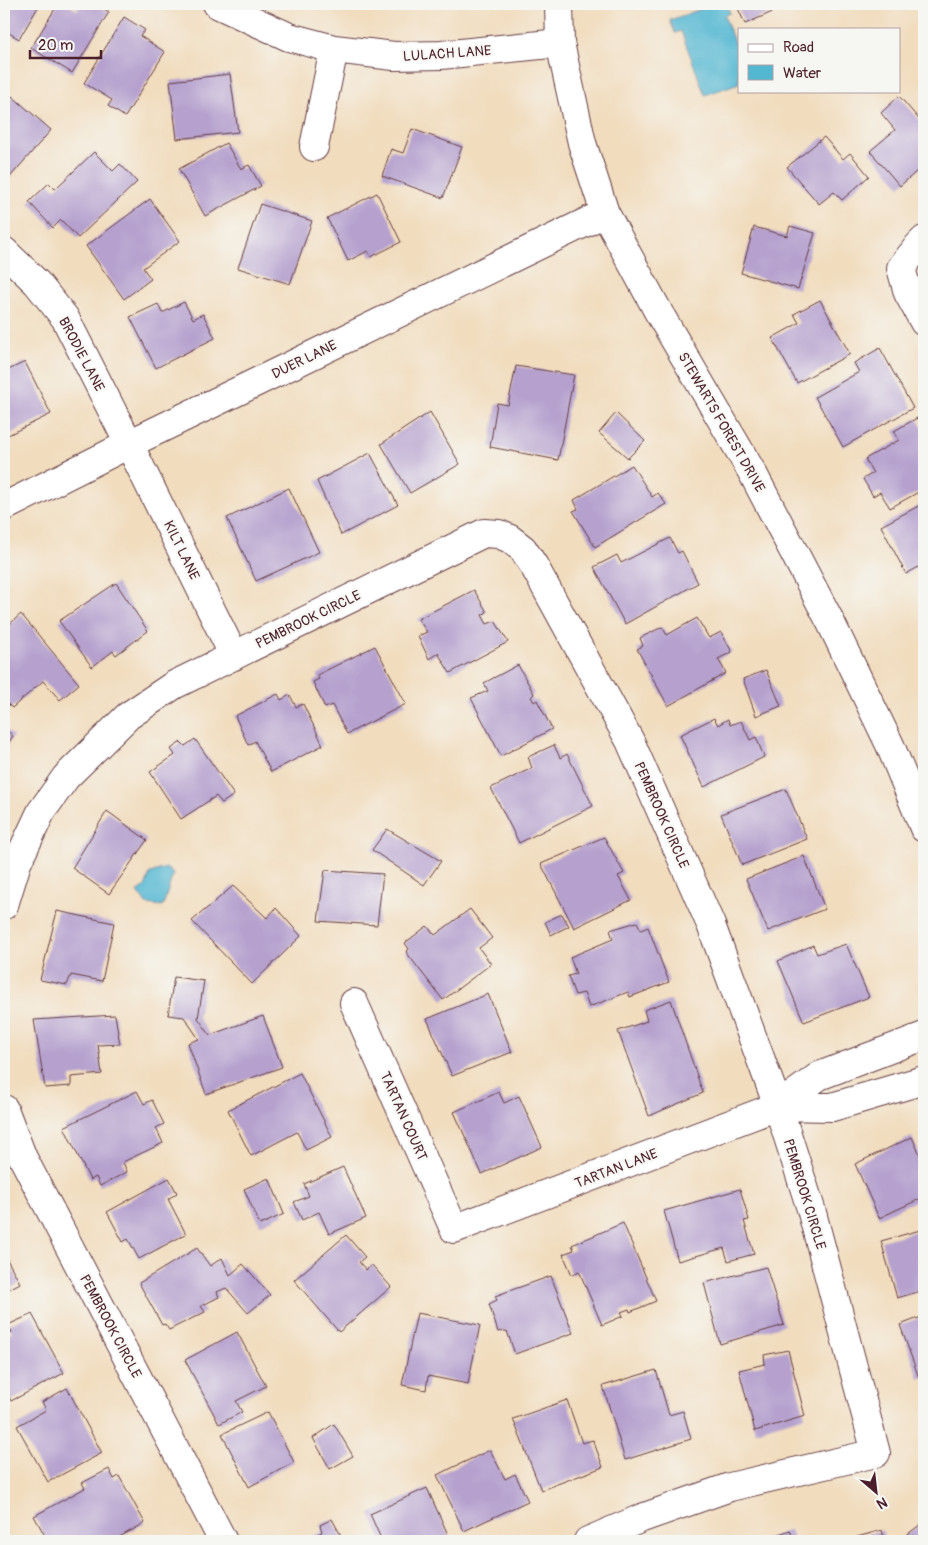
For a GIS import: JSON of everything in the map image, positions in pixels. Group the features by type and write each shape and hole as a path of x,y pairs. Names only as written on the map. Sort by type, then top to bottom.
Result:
{"street":[{"name":"LULACH LANE","path":"216,4 289,37 334,49 394,56 441,55 560,42"},
{"name":"STEWARTS FOREST DRIVE","path":"558,4 560,42 582,143 605,213 659,314 752,472 816,595 890,745 924,828"},
{"path":"314,147 334,49"},
{"name":"DUER LANE","path":"4,507 129,444 605,213"},
{"path":"924,240 901,268 908,293 924,322"},
{"name":"BRODIE LANE","path":"4,251 37,283 64,318 129,444"},
{"name":"KILT LANE","path":"129,444 234,656"},
{"name":"PEMBROOK CIRCLE","path":"4,905 17,863 41,812 66,777 128,716 174,685 484,533 505,535 523,549 630,741 711,925 778,1106 811,1209 876,1453 730,1487 642,1518 588,1541"},
{"name":"TARTAN COURT","path":"354,1002 454,1229"},
{"name":"TARTAN LANE","path":"454,1229 778,1106 819,1076 924,1036"},
{"name":"TARTAN LANE","path":"778,1106 832,1108 924,1080"},
{"name":"PEMBROOK CIRCLE","path":"4,1109 23,1158 223,1541"}],"water":[{"path":"715,4 726,4 730,13 724,15 738,52 738,83 705,95 681,31 675,33 670,20"},
{"path":"166,868 173,874 163,906 146,904 138,892 146,885 150,873"}],"building":[{"path":"4,4 40,4 19,39 4,30"},
{"path":"58,4 67,4 77,10 81,4 96,4 109,12 72,73 31,48"},
{"path":"736,4 774,4 777,10 745,24"},
{"path":"124,17 145,30 140,36 165,52 125,117 108,106 112,100 84,83"},
{"path":"230,74 238,132 177,139 170,81"},
{"path":"12,96 51,130 4,184 4,105"},
{"path":"899,96 924,125 924,165 900,186 870,151 895,130 881,113"},
{"path":"412,129 462,147 443,198 382,176 391,149 403,153"},
{"path":"824,137 843,159 850,153 869,176 842,200 834,192 819,204 787,167"},
{"path":"226,143 241,169 249,165 261,186 205,216 179,169"},
{"path":"94,152 113,171 120,164 137,182 78,238 61,220 53,228 29,202 49,183 55,189"},
{"path":"377,193 401,242 371,257 368,251 348,261 327,218"},
{"path":"150,199 180,241 143,268 151,279 124,299 86,246"},
{"path":"260,204 312,221 290,284 238,268"},
{"path":"790,226 815,233 798,289 741,273 754,227 787,236"},
{"path":"820,300 850,354 797,383 772,338 799,323 794,314"},
{"path":"184,302 193,319 203,314 215,338 156,368 130,317 158,304 162,313"},
{"path":"880,348 913,408 843,447 815,397 859,372 854,363"},
{"path":"25,362 51,414 4,437 4,372"},
{"path":"516,366 574,375 558,460 490,447 497,403 508,405"},
{"path":"430,412 460,464 410,493 381,444"},
{"path":"616,413 645,441 628,458 599,433"},
{"path":"917,418 924,430 924,489 890,508 880,492 873,496 863,479 873,473 865,459 899,440 894,431"},
{"path":"370,453 398,505 341,535 317,481"},
{"path":"632,465 652,497 658,493 666,504 595,547 573,511 578,509 574,500"},
{"path":"289,488 319,552 256,581 227,518"},
{"path":"924,503 924,564 906,574 881,526"},
{"path":"670,538 678,553 682,551 698,583 625,624 594,567 617,555 621,563"},
{"path":"116,583 148,631 116,655 113,651 92,667 59,621"},
{"path":"474,590 487,612 482,615 487,624 495,621 508,642 450,673 438,653 429,659 418,636 427,632 418,619"},
{"path":"21,614 79,684 60,700 43,681 12,708 4,700 4,629"},
{"path":"697,618 709,638 721,632 732,652 718,659 726,673 668,706 637,649 643,646 640,638 662,627 667,635"},
{"path":"375,646 406,704 347,734 332,705 325,708 313,682 319,679 317,675"},
{"path":"518,665 534,694 531,697 534,702 537,700 552,729 501,756 471,698 488,691 484,683"},
{"path":"766,670 781,706 756,716 743,679"},
{"path":"278,694 281,700 290,695 296,707 303,704 323,745 271,772 255,741 248,745 235,716"},
{"path":"714,718 718,725 728,719 730,725 741,721 750,740 756,737 764,757 704,787 680,735"},
{"path":"4,728 13,736 4,750"},
{"path":"195,739 234,795 222,803 216,796 181,819 150,772 175,755 171,749 181,742 185,746"},
{"path":"554,745 560,758 567,754 593,806 519,843 491,788 532,768 528,757"},
{"path":"786,789 807,839 742,865 721,814"},
{"path":"107,811 147,840 109,894 72,868"},
{"path":"387,829 441,861 424,885 372,850"},
{"path":"604,837 624,873 618,876 631,900 574,928 541,864"},
{"path":"804,856 825,909 768,931 746,879"},
{"path":"325,870 383,874 377,925 318,921"},
{"path":"233,886 267,918 276,908 301,936 252,984 192,921"},
{"path":"470,909 492,938 479,948 491,964 443,1000 406,952 409,949 405,943 427,926 435,935"},
{"path":"57,911 114,923 102,981 71,975 67,985 40,980"},
{"path":"562,914 569,926 551,935 545,922"},
{"path":"637,922 641,930 648,927 669,982 630,997 628,992 589,1007 584,993 575,995 568,976 576,974 570,957 613,939 610,930"},
{"path":"846,944 869,997 804,1022 778,961 813,945 817,954"},
{"path":"174,977 204,981 198,1018 210,1035 263,1016 282,1067 206,1094 188,1043 199,1039 184,1017 168,1015"},
{"path":"488,994 512,1052 452,1076 427,1019"},
{"path":"671,1000 703,1093 649,1116 618,1031 647,1021 644,1010"},
{"path":"115,1015 120,1044 98,1045 102,1074 71,1077 71,1086 45,1088 34,1020"},
{"path":"300,1073 332,1137 306,1150 297,1132 251,1156 228,1110"},
{"path":"137,1091 144,1104 152,1100 164,1124 156,1128 163,1143 123,1162 127,1172 100,1186 96,1177 90,1180 64,1127"},
{"path":"499,1092 504,1103 519,1096 542,1147 482,1174 454,1112"},
{"path":"912,1137 924,1164 924,1197 879,1218 855,1164"},
{"path":"343,1167 366,1218 329,1234 319,1212 302,1220 294,1202 309,1196 304,1184"},
{"path":"169,1178 177,1193 168,1199 186,1234 139,1259 128,1239 123,1242 107,1212"},
{"path":"269,1178 284,1214 260,1225 244,1189"},
{"path":"740,1189 749,1220 744,1221 754,1254 728,1261 724,1248 678,1261 664,1211"},
{"path":"623,1223 656,1301 630,1312 629,1309 621,1312 623,1316 602,1325 579,1271 572,1275 563,1254 574,1250 572,1245"},
{"path":"924,1229 924,1290 897,1298 881,1241"},
{"path":"346,1235 365,1257 359,1262 366,1270 372,1265 391,1287 339,1332 294,1280"},
{"path":"197,1248 210,1266 222,1258 230,1275 243,1264 270,1295 248,1313 226,1288 217,1292 219,1297 201,1306 205,1312 169,1330 165,1324 162,1325 139,1283"},
{"path":"4,1254 20,1283 4,1292"},
{"path":"766,1267 784,1325 720,1344 704,1283"},
{"path":"551,1276 573,1333 515,1354 507,1331 498,1332 489,1304 497,1300 495,1296"},
{"path":"417,1313 480,1325 468,1384 428,1376 426,1390 402,1385"},
{"path":"32,1314 64,1373 11,1401 4,1388 4,1337 12,1332 8,1325"},
{"path":"924,1316 924,1376 919,1378 900,1325"},
{"path":"237,1332 266,1386 236,1401 242,1412 219,1424 185,1360"},
{"path":"788,1350 805,1416 755,1431 739,1370 765,1364 764,1355"},
{"path":"656,1370 669,1415 683,1411 691,1439 625,1460 603,1386"},
{"path":"67,1388 102,1453 48,1482 17,1426 46,1410 42,1402"},
{"path":"567,1400 582,1443 593,1440 603,1467 541,1490 513,1419"},
{"path":"268,1412 294,1462 249,1487 222,1434"},
{"path":"334,1424 353,1456 330,1469 313,1438"},
{"path":"490,1450 505,1479 515,1474 528,1501 464,1531 437,1475"},
{"path":"109,1469 114,1479 119,1476 145,1523 112,1541 48,1541 34,1516 85,1488 82,1483"},
{"path":"427,1488 450,1539 444,1541 382,1541 370,1514"},
{"path":"332,1519 344,1541 301,1541 322,1532 320,1525"},
{"path":"924,1522 924,1541 902,1541 901,1539"},
{"path":"790,1530 794,1541 760,1541"},
{"path":"882,1530 885,1541 843,1541"}]}
